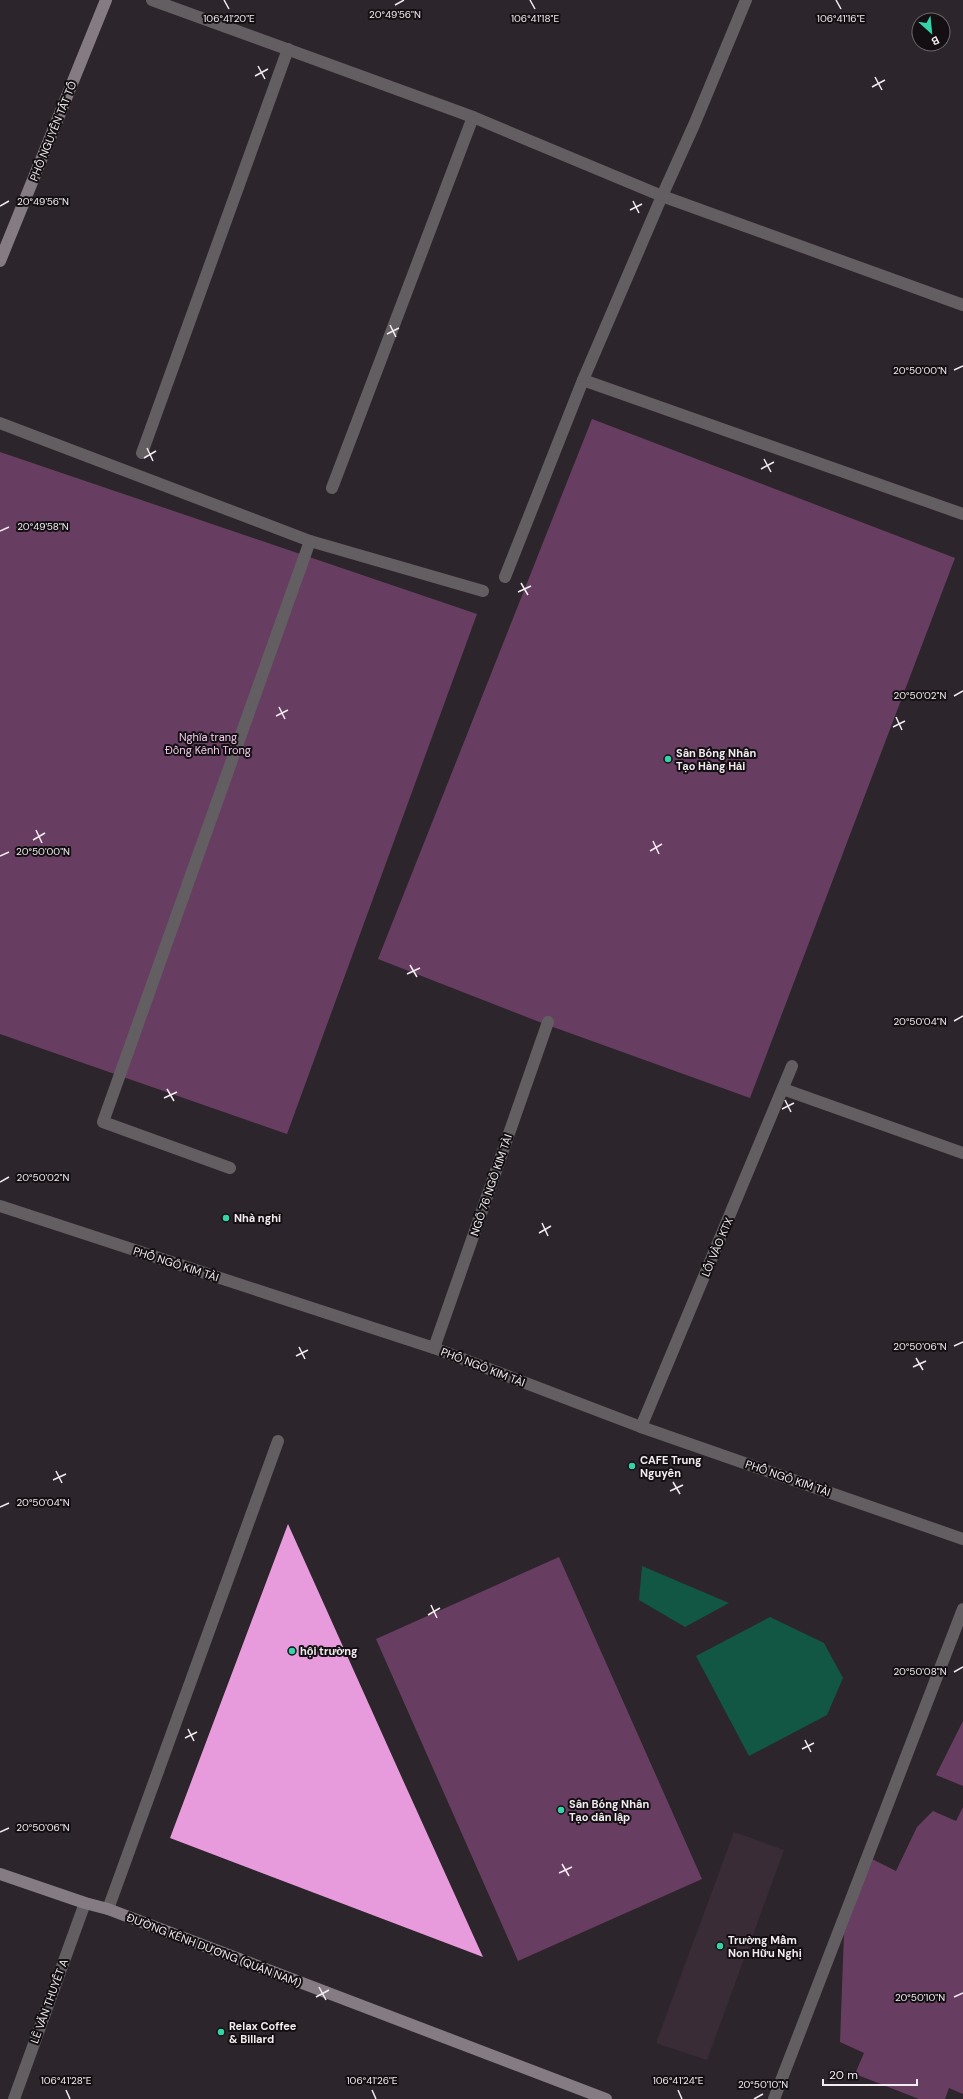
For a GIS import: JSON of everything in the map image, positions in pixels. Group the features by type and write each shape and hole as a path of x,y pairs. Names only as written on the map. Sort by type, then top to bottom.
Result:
{"street":[{"name":"PHỐ NGUYỄN TẤT TỐ","path":"0,261 106,0"},
{"path":"152,0 473,117 662,196 963,306"},
{"path":"504,577 583,380 694,125 746,0"},
{"path":"142,453 288,49"},
{"path":"332,488 473,117"},
{"path":"583,380 963,514"},
{"path":"0,423 310,541 483,591"},
{"path":"230,1168 103,1122 310,541"},
{"name":"NGÕ 76 NGÔ KIM TÀI","path":"434,1348 548,1022"},
{"name":"LỐI VÀO KTX","path":"641,1427 792,1066"},
{"path":"783,1089 963,1153"},
{"name":"PHỐ NGÔ KIM TÀI","path":"0,1206 434,1348 641,1427 963,1539"},
{"path":"108,1909 278,1441"},
{"path":"774,2099 963,1609"},
{"name":"ĐƯỜNG KÊNH DƯƠNG (QUÁN NAM)","path":"0,1874 85,1904 108,1909 606,2099"},
{"name":"LÊ VĂN THUYẾT A","path":"14,2099 85,1904"}],"shaded area":[{"path":"642,1566 729,1603 685,1627 639,1600"},
{"path":"770,1617 824,1643 843,1678 827,1715 749,1756 696,1656"},
{"name":"Trường Mầm Non Hữu Nghị","path":"734,1832 784,1850 707,2060 656,2043"}],"green space":[{"name":"Sân Bóng Nhân Tạo Hàng Hải","path":"592,419 955,558 750,1098 542,1023 378,959"},
{"name":"Nghĩa trang Đồng Kênh Trong","path":"0,452 477,614 287,1134 0,1034"},
{"name":"Sân Bóng Nhân Tạo dân lập","path":"559,1557 702,1879 518,1961 376,1639"},
{"path":"963,1721 963,1786 936,1775"},
{"path":"963,1807 963,2094 949,2088 945,2099 919,2099 855,2074 864,2053 840,2042 844,1934 872,1859 896,1871 917,1827 933,1811 956,1821"}],"building":[{"name":"hội trường","path":"288,1524 402,1778 483,1957 170,1838"}],"place":[{"name":"Sân Bóng Nhân Tạo Hàng Hải","path":"668,759"},
{"name":"Nhà nghỉ","path":"226,1218"},
{"name":"CAFE Trung Nguyên","path":"632,1466"},
{"name":"hội trường","path":"292,1651"},
{"name":"Sân Bóng Nhân Tạo dân lập","path":"561,1810"},
{"name":"Trường Mầm Non Hữu Nghị","path":"720,1946"},
{"name":"Relax Coffee & Billard","path":"221,2032"}]}
